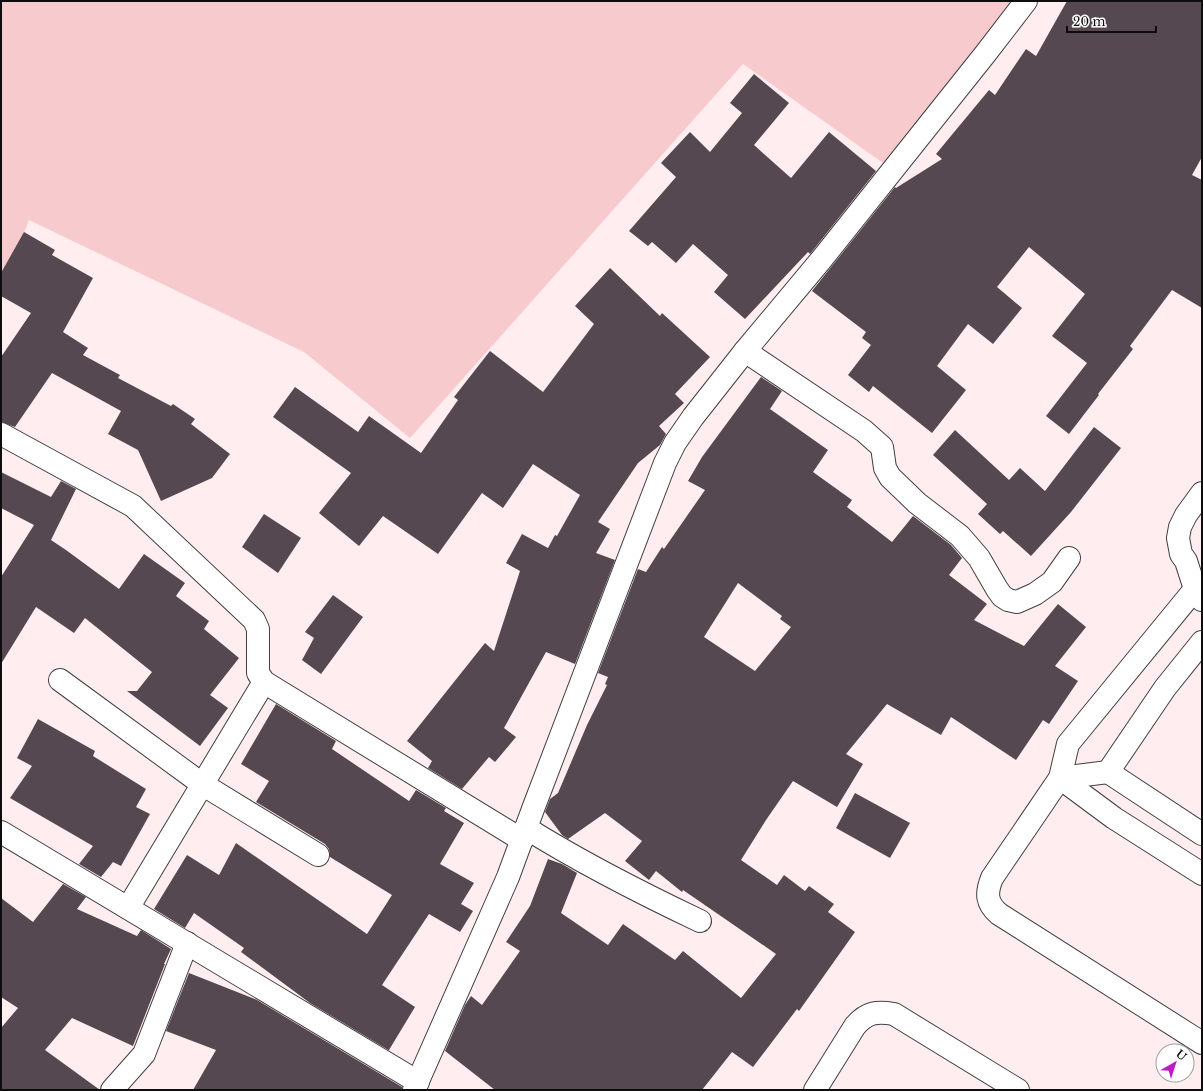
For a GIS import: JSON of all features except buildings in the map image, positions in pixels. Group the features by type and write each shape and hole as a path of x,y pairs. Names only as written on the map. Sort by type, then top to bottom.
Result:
{"street":[{"path":"1,832 186,943 416,1086 508,877 670,452 693,417 745,351 821,260 1026,1"},
{"path":"745,351 864,431 879,443 882,447 885,468 890,477 917,503 960,536 979,558 1002,596 1008,600 1017,602 1036,594 1052,582 1069,558"},
{"path":"1,434 133,506 254,620 258,629 258,673 264,682 524,834 558,848 631,888 700,922"},
{"path":"1202,493 1186,515 1180,527 1178,538 1181,554 1186,561 1198,595 1068,744 1060,778 992,878 988,891 991,906 999,914 1202,1043"},
{"path":"1108,772 1165,688 1202,642"},
{"path":"60,680 202,784 318,855"},
{"path":"128,908 264,682"},
{"path":"1060,778 1108,772 1202,834"},
{"path":"1060,778 1114,818 1202,874"},
{"path":"112,1090 144,1054 186,943"},
{"path":"815,1090 862,1017 872,1013 882,1012 894,1014 1018,1090"}],"shaded area":[{"path":"1,1 1022,1 893,170 743,64 410,438 304,352 29,220 1,290"}]}
